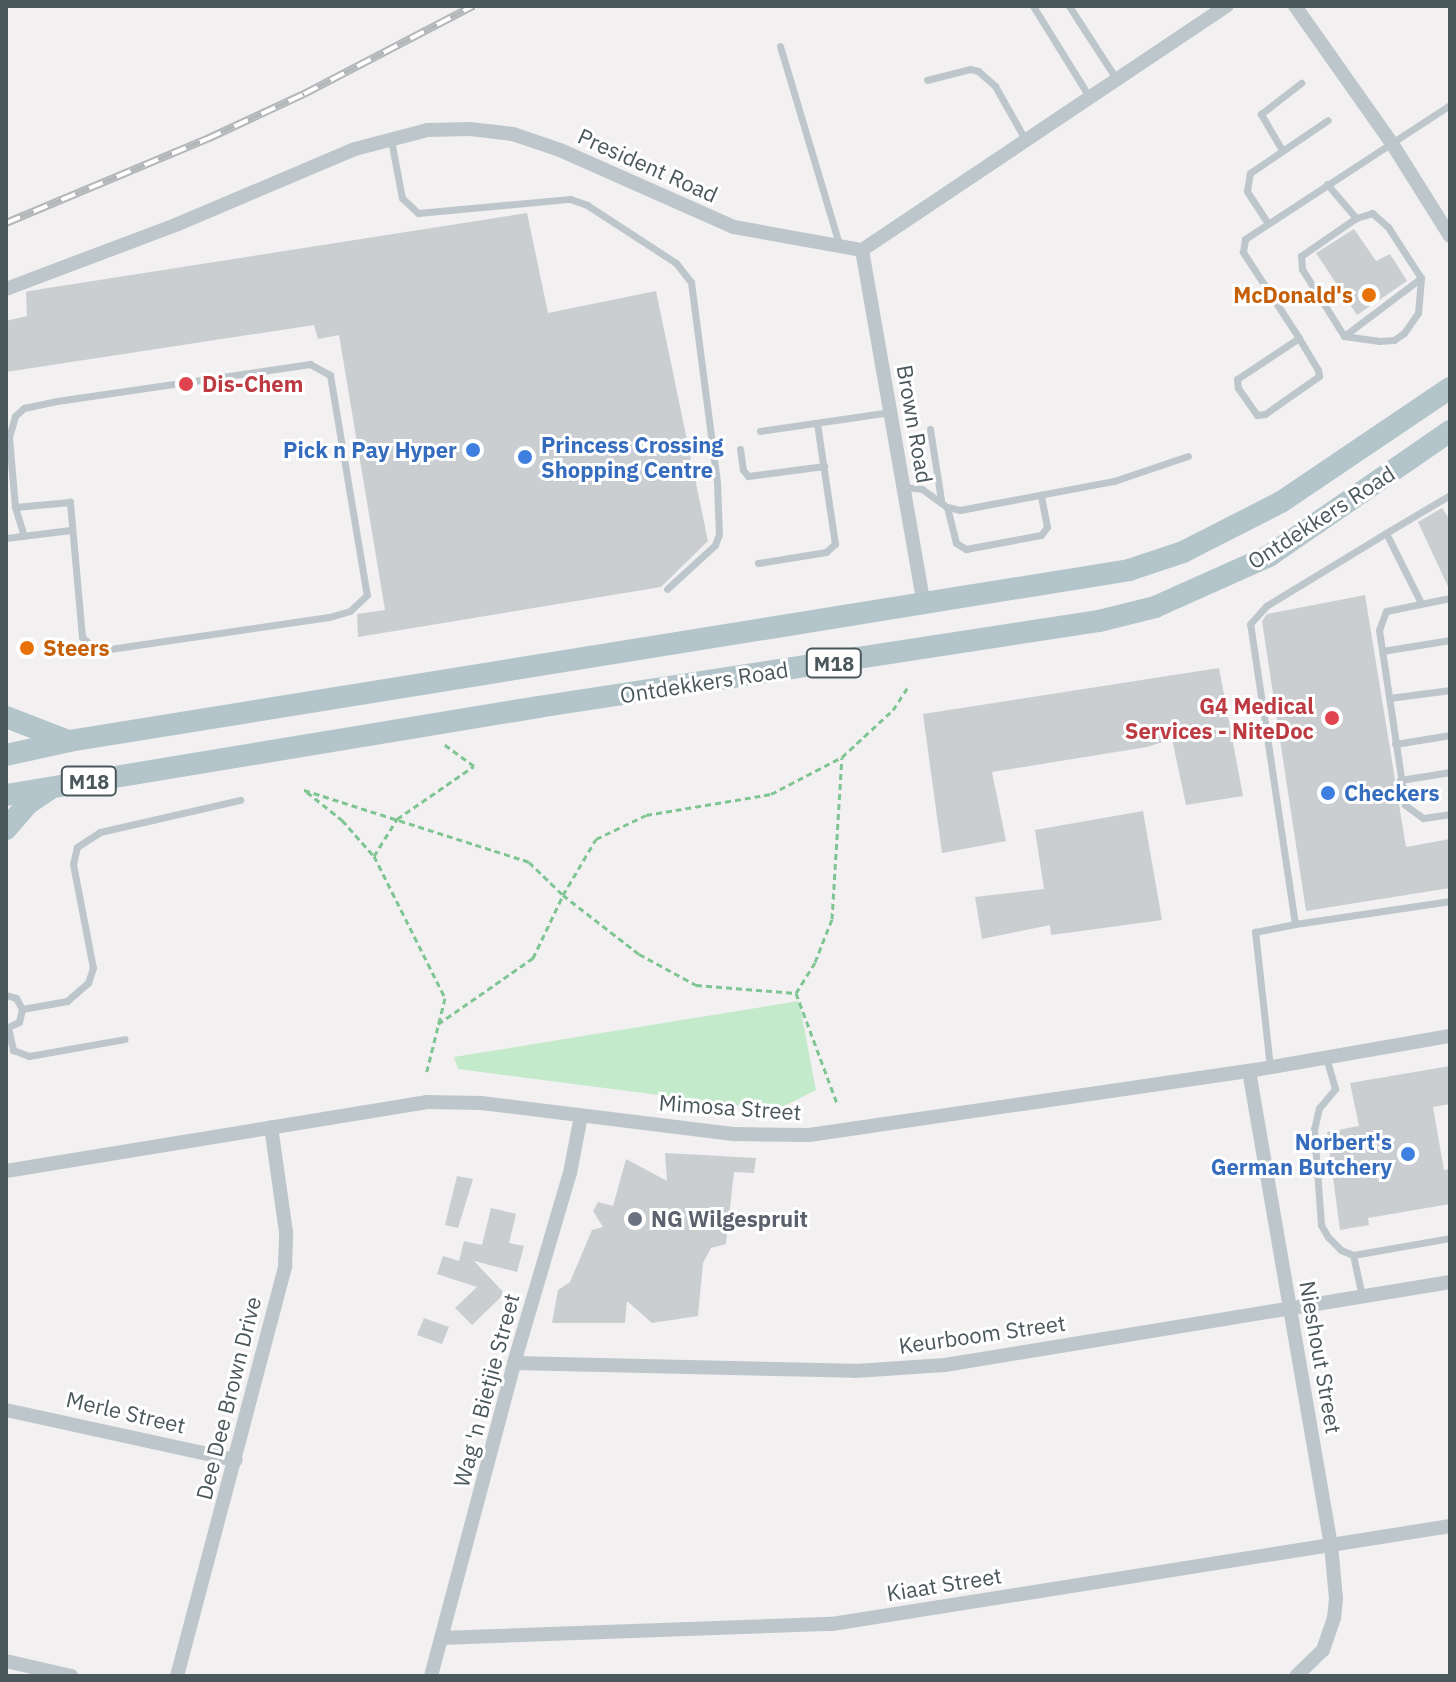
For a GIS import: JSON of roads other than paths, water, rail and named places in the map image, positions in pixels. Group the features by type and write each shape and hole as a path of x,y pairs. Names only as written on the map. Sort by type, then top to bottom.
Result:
{"main road":[{"name":"Ontdekkers Road","path":"6,755 69,741 1129,570 1183,552 1281,502 1450,388"},
{"name":"Ontdekkers Road","path":"6,795 420,726 1041,632 1155,607 1269,556 1444,437"},
{"path":"6,717 69,741"},
{"path":"6,829 29,803 52,787"}],"street":[{"path":"862,250 1227,6"},
{"path":"1295,6 1391,142 1450,236"},
{"name":"President Road","path":"6,289 178,224 390,138 428,130 470,129 513,134 560,150 734,227 862,250"},
{"name":"Brown Road","path":"862,250 924,605"},
{"name":"Mimosa Street","path":"6,1171 271,1127 454,1101 735,1134 809,1135 1249,1071 1450,1036"},
{"name":"Nieshout Street","path":"1249,1071 1331,1545 1336,1599 1334,1618 1323,1650 1296,1676"},
{"name":"Wag 'n Bietjie Street","path":"431,1676 514,1363 570,1173 581,1116"},
{"name":"Dee Dee Brown Drive","path":"177,1676 285,1266 286,1232 271,1127"},
{"name":"Keurboom Street","path":"514,1363 855,1371 945,1365 1450,1282"},
{"name":"Merle Street","path":"6,1410 236,1460"},
{"name":"Kiaat Street","path":"441,1638 832,1624 1450,1526"},
{"path":"6,1661 71,1676"}],"lane":[{"path":"1033,6 1090,98"},
{"path":"1069,6 1117,80"},
{"path":"780,46 840,247"},
{"path":"927,80 970,69 988,78 1026,141"},
{"path":"1282,150 1261,114 1301,83"},
{"path":"1299,338 1237,379 1238,388 1257,415 1265,414 1319,376 1299,338 1243,252 1245,239 1450,105"},
{"path":"1267,222 1247,191 1247,177 1328,120"},
{"path":"390,138 402,198 418,213 570,199 587,205 676,263 691,282 717,483 719,534 715,545 667,589"},
{"path":"1327,184 1356,218"},
{"path":"1372,213 1421,278 1418,313 1404,333 1394,340 1344,336 1300,261 1304,253 1356,218 1372,213"},
{"path":"1344,336 1421,278"},
{"path":"15,507 70,502 82,637 104,650 329,617 350,611 367,595 330,375 310,364 24,408 15,416 9,437 15,507 24,536"},
{"path":"760,431 891,412"},
{"path":"758,563 826,552 835,544 817,423"},
{"path":"930,429 944,503 956,543 966,549 1041,535 1047,527 1041,495"},
{"path":"740,449 748,476 824,466"},
{"path":"904,487 922,489 960,510 1114,481 1188,456"},
{"path":"1295,924 1250,624 1266,606 1450,495"},
{"path":"6,538 71,530"},
{"path":"1386,533 1421,603"},
{"path":"1450,598 1399,606 1382,615 1379,630 1405,805 1410,812 1423,818 1450,814"},
{"path":"1382,651 1450,640"},
{"path":"1389,698 1450,690"},
{"path":"1395,744 1450,735"},
{"path":"1400,780 1450,772"},
{"path":"22,1009 67,1001 88,983 93,968 73,864 77,847 100,832 240,800"},
{"path":"1270,1067 1255,932 1450,901"},
{"path":"6,995 16,998 22,1009 19,1022 7,1028 13,1050 29,1056 125,1039"},
{"path":"1326,1057 1335,1089 1319,1108 1314,1129 1321,1225 1335,1246 1353,1255 1450,1238"},
{"path":"1353,1255 1363,1298"}],"railway":[{"path":"6,223 207,139 304,94 473,6"}],"place":[{"name":"McDonald's","path":"1369,295"},
{"name":"Dis-Chem","path":"186,384"},
{"name":"Pick n Pay Hyper","path":"473,450"},
{"name":"Princess Crossing Shopping Centre","path":"525,457"},
{"name":"Steers","path":"27,648"},
{"name":"G4 Medical Services - NiteDoc","path":"1332,718"},
{"name":"Checkers","path":"1328,793"},
{"name":"Norbert's German Butchery","path":"1408,1154"},
{"name":"NG Wilgespruit","path":"635,1219"}]}
